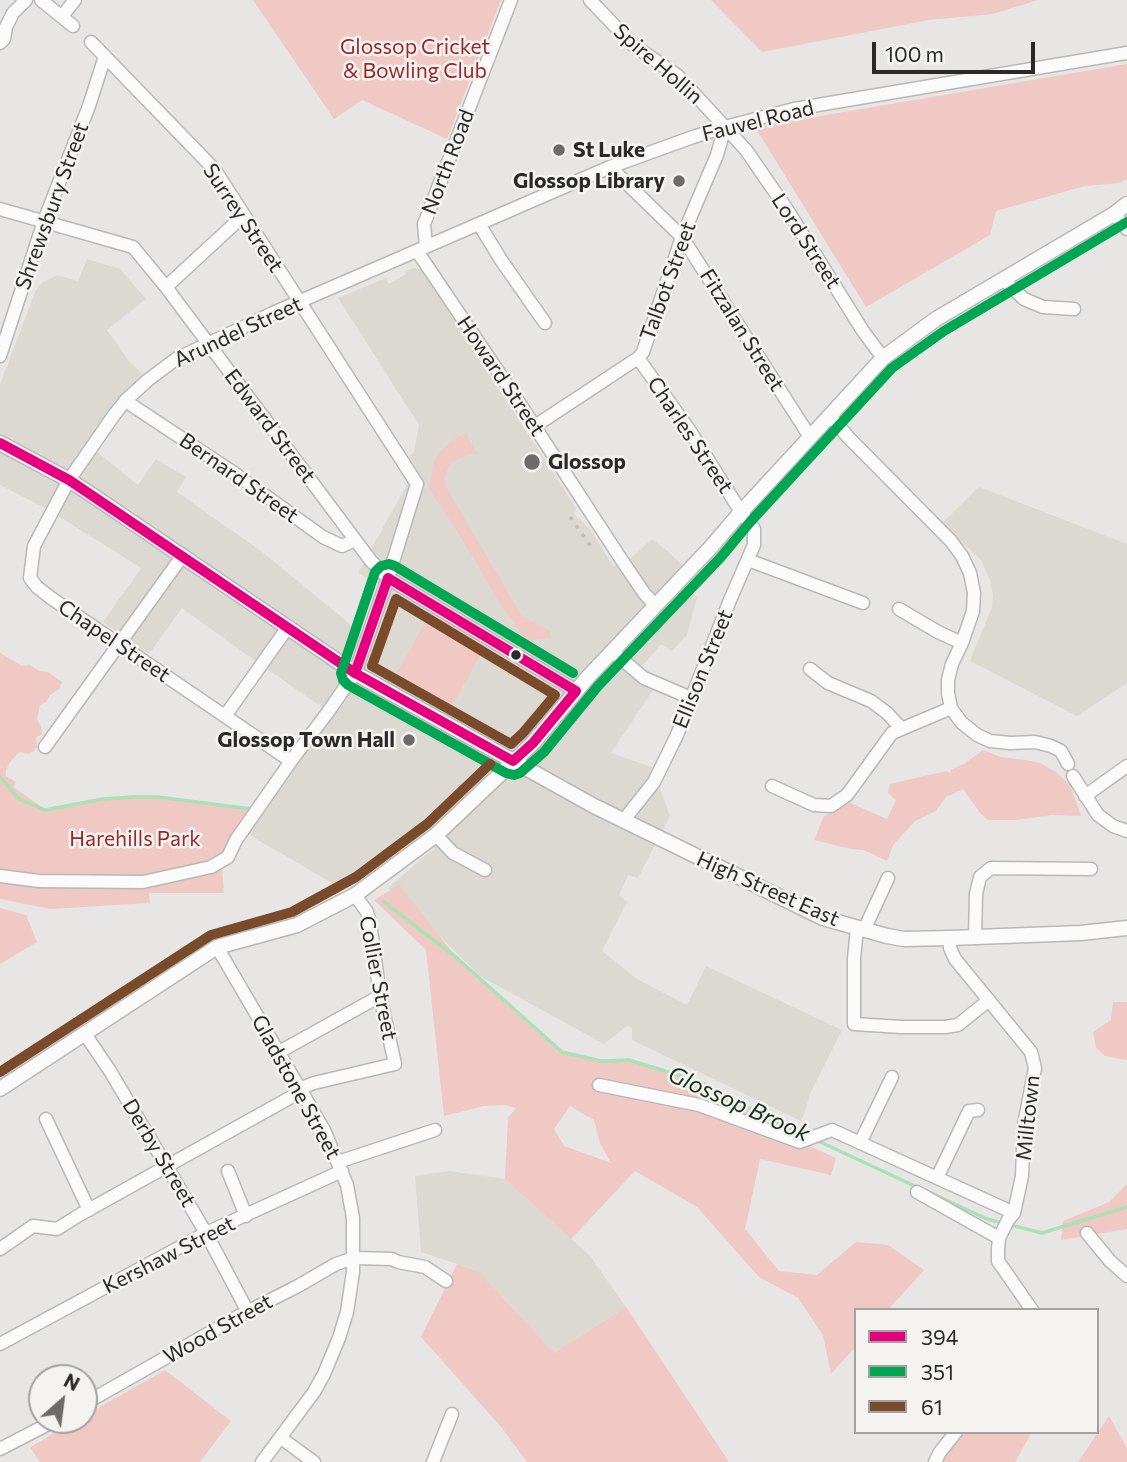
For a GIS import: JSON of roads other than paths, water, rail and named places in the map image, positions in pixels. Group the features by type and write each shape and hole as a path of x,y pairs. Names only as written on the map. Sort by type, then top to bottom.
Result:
{"main road":[{"path":"0,1089 217,947 297,925 355,895 436,835 533,743 576,691 883,358 936,318 1127,204"},
{"name":"High Street East","path":"0,443 69,480 355,673 622,821 823,918 904,939 1081,933 1127,928"}],"street":[{"path":"0,43 13,13 26,0"},
{"path":"41,0 73,26"},
{"path":"62,16 75,0"},
{"name":"North Road","path":"417,251 424,224 511,0"},
{"name":"Spire Hollin","path":"590,0 633,45 678,76 725,127"},
{"name":"Surrey Street","path":"90,42 215,170 417,484 388,578"},
{"name":"Fauvel Road","path":"417,251 610,167 725,127 794,109 1127,53"},
{"name":"Shrewsbury Street","path":"0,356 44,221 89,106 105,56"},
{"name":"Talbot Street","path":"535,426 638,358 643,352 682,237 717,155 725,127"},
{"name":"Lord Street","path":"725,127 746,150 788,211 863,331 883,358"},
{"name":"Fitzalan Street","path":"610,167 682,237 810,437"},
{"name":"Edward Street","path":"0,209 133,247 166,287 355,540 388,578 576,691"},
{"path":"1114,214 1127,229"},
{"path":"166,287 243,216"},
{"path":"479,224 544,323"},
{"name":"Arundel Street","path":"69,480 127,400 176,359 273,313 417,251"},
{"name":"Howard Street","path":"417,251 643,593 655,606"},
{"path":"1003,279 1024,299 1043,307 1074,309"},
{"name":"Charles Street","path":"638,358 690,430 741,512"},
{"name":"Bernard Street","path":"127,400 323,537 342,546 355,540"},
{"path":"830,416 937,526 962,556 970,573 974,593 973,611 948,680 951,708 961,722 977,735 990,741 1035,742 1060,751 1098,815 1113,826 1127,831"},
{"name":"Chapel Street","path":"69,480 34,545 30,578 37,587 290,761"},
{"name":"Ellison Street","path":"622,821 654,782 677,735 754,545 754,529 741,512"},
{"path":"45,747 183,555"},
{"path":"748,560 863,603"},
{"path":"0,876 39,881 143,882 211,867 228,857 236,840 290,761 355,673 388,578"},
{"path":"899,609 962,643"},
{"path":"225,716 288,626"},
{"path":"613,652 643,678 691,698"},
{"path":"810,669 828,682 871,701 901,728"},
{"path":"772,786 814,805 831,806 847,795 892,733 951,708"},
{"path":"1085,796 1127,766"},
{"path":"436,835 453,853 485,870"},
{"path":"975,938 976,894 980,877 991,868 1091,869"},
{"path":"888,878 860,929 854,960 854,1024 901,1027 958,1025 989,1000"},
{"name":"Collier Street","path":"301,1090 314,1083 395,1064 380,996 370,923 367,912 355,895"},
{"name":"Milltown","path":"950,939 954,959 1031,1052 1035,1068 1024,1125 1023,1176 1011,1217 1000,1236"},
{"name":"Gladstone Street","path":"217,947 324,1129 351,1200 354,1258 347,1312 332,1356 314,1392 262,1462"},
{"path":"279,1052 380,996"},
{"name":"Derby Street","path":"85,1034 110,1071 206,1233 247,1312"},
{"path":"860,1143 892,1077"},
{"path":"599,1085 699,1105 800,1142 832,1130 937,1178 1011,1217"},
{"path":"0,1249 33,1226 57,1229 301,1090"},
{"path":"937,1178 969,1111 978,1110"},
{"path":"46,1119 89,1210"},
{"name":"Kershaw Street","path":"0,1344 206,1233 246,1216 340,1167 435,1130"},
{"path":"228,1171 246,1216"},
{"path":"917,1192 1000,1236 998,1261 1031,1308"},
{"path":"1087,1233 1110,1261 1127,1276"},
{"path":"354,1258 392,1259 418,1265 433,1271 446,1281"},
{"name":"Wood Street","path":"98,1396 247,1312 337,1264 354,1258"},
{"path":"433,1462 452,1414"},
{"path":"0,1449 32,1434"},
{"path":"935,1462 954,1434"},
{"path":"281,1438 314,1462"}],"waterway":[{"name":"Glossop Brook","path":"0,777 19,799 45,810 103,799 132,797 158,797 252,809"},
{"name":"Glossop Brook","path":"384,902 457,958 562,1052 601,1061 629,1060 701,1082 806,1136"},
{"name":"Glossop Brook","path":"816,1140 917,1187"},
{"name":"Glossop Brook","path":"931,1193 987,1219 1042,1233 1127,1207"}],"railway":[{"path":"570,517 592,548"}],"place":[{"name":"St Luke","path":"559,150"},
{"name":"Glossop Library","path":"679,181"},
{"name":"Glossop","path":"532,462"},
{"name":"Glossop Town Hall","path":"409,740"}],"park label":[{"name":"Glossop Cricket & Bowling Club","path":"415,59"},
{"name":"Harehills Park","path":"135,839"}]}
